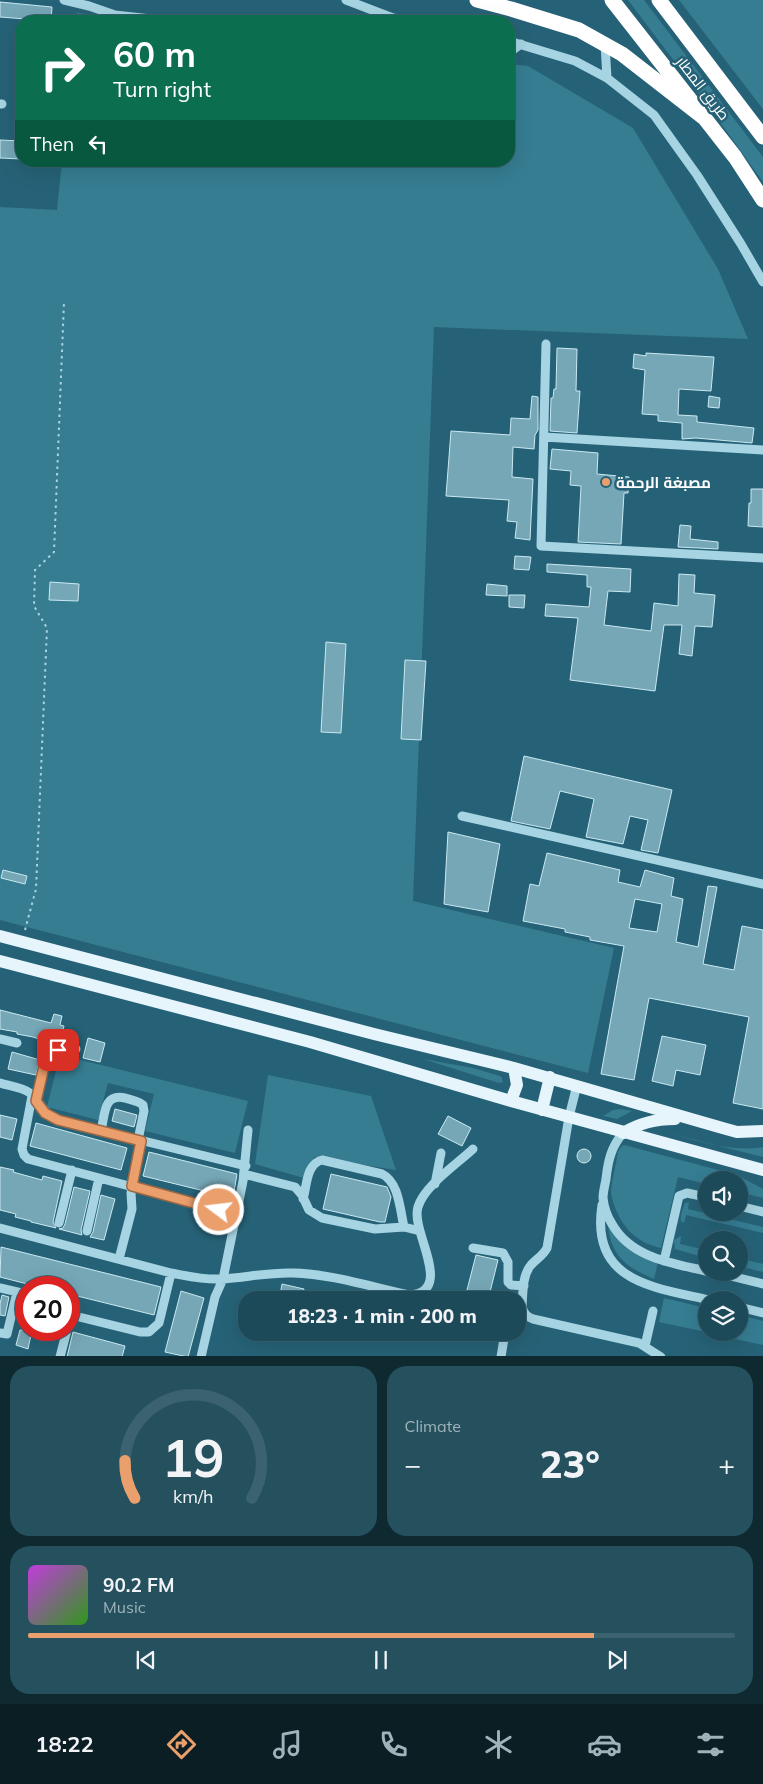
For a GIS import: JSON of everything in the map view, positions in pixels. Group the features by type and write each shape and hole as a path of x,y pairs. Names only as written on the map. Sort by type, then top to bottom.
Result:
{"highway":[{"path":"477,0 510,8 579,30 622,54 703,117"},
{"name":"طريق المطار","path":"612,0 735,157 763,200"},
{"name":"طريق المطار","path":"659,0 763,137"}],"main road":[{"path":"0,936 374,1034 550,1077 687,1119 738,1132 763,1131"},
{"path":"0,961 310,1042 623,1133 763,1170"},
{"path":"511,1101 517,1085 514,1068"},
{"path":"542,1110 550,1077"},
{"path":"623,1133 642,1123 653,1120 687,1119"}],"street":[{"path":"64,0 115,15"},
{"path":"346,0 385,15"},
{"path":"515,42 575,61 607,78 654,115 697,175 763,282"},
{"path":"515,48 521,44"},
{"path":"605,44 607,78"},
{"path":"546,344 541,546 763,558"},
{"path":"544,437 763,450"},
{"path":"462,816 763,884"},
{"path":"0,1039 18,1043"},
{"path":"76,1049 58,1050 48,1055 34,1098 22,1149 24,1155 28,1159 219,1210"},
{"path":"0,1083 21,1088 34,1098 40,1107 51,1117 139,1140 290,1184 299,1190 309,1210 322,1218 375,1229 404,1227 420,1231"},
{"path":"576,1085 547,1248 528,1268 522,1307 525,1315 529,1318 638,1343 661,1356"},
{"path":"101,1131 111,1099 117,1096 139,1102 143,1105 144,1111 132,1186 132,1210 119,1259"},
{"path":"200,1356 215,1297 223,1279 245,1170 248,1130"},
{"path":"623,1133 612,1147 609,1156 603,1197 600,1224 608,1254 630,1278 650,1286 698,1297"},
{"path":"0,1228 171,1273 204,1279 296,1273 415,1295 426,1288 431,1276 416,1218 418,1207 423,1196 473,1150"},
{"path":"435,1184 441,1153"},
{"path":"303,1200 311,1168 322,1160 382,1174 389,1178 393,1184 404,1227"},
{"path":"59,1223 72,1170"},
{"path":"87,1231 99,1178"},
{"path":"664,1261 679,1196 687,1193 698,1195"},
{"path":"603,1197 609,1218 627,1242 645,1254 664,1261 698,1269"},
{"path":"748,1208 763,1212"},
{"path":"473,1248 503,1253 508,1262 508,1282 511,1285 524,1286"},
{"path":"80,1320 140,1332 149,1332 159,1323 171,1273"},
{"path":"748,1280 763,1284"},
{"path":"0,1288 15,1291"},
{"path":"748,1309 763,1313"},
{"path":"645,1346 653,1311"},
{"path":"0,1332 7,1334 15,1312"},
{"path":"60,1356 64,1341"},
{"path":"501,1356 504,1341"}],"path":[{"path":"21,942 36,889 47,628 34,606 35,570 54,552 64,302"}],"shaded area":[{"path":"628,0 644,0 763,157 763,182 715,115"},
{"path":"679,0 763,0 763,109"},
{"path":"77,13 94,15 77,15"},
{"path":"515,65 528,66 633,128 718,269 748,339 434,327 413,901 614,948 588,1073 0,920 0,207 57,210 61,167 515,167"},
{"path":"60,1055 248,1101 235,1153 145,1131 154,1094 108,1083 98,1120 47,1107"},
{"path":"423,1059 473,1068 500,1076 503,1082 499,1083"},
{"path":"268,1075 371,1096 396,1170 314,1157 307,1179 255,1164"},
{"path":"613,1110 632,1111 617,1119 603,1116"},
{"path":"624,1145 722,1171 698,1171 698,1182 678,1177 661,1248 646,1243 628,1230 616,1210 611,1193 618,1152"},
{"path":"715,1145 738,1148 763,1147 763,1157"},
{"path":"748,1181 763,1189 763,1198 748,1194"},
{"path":"689,1202 688,1209 698,1211 698,1218 686,1215 684,1223 681,1221 681,1214 685,1203"},
{"path":"712,1221 738,1221 763,1227 763,1233"},
{"path":"608,1226 630,1248 658,1262 654,1279 622,1260 613,1246"},
{"path":"681,1236 680,1244 698,1248 698,1256 675,1249 674,1240"},
{"path":"748,1260 763,1264 763,1272 748,1268"},
{"path":"664,1298 698,1306 698,1330 659,1322"},
{"path":"748,1317 763,1321 763,1345 744,1341 748,1341"}],"building":[{"path":"0,2 52,7 51,15 15,15 15,18 0,17"},
{"path":"0,140 15,141 15,159 0,158"},
{"path":"557,348 577,349 576,391 580,391 577,433 550,431 551,398 553,398 554,389 556,389"},
{"path":"646,353 714,357 711,391 679,389 678,415 697,416 697,422 754,428 752,443 696,438 682,439 682,423 658,421 658,415 642,414 645,370 633,368 634,354 646,356"},
{"path":"532,396 538,397 538,430 535,435 534,449 513,447 512,477 533,479 530,540 515,538 517,522 507,521 509,500 446,496 451,431 510,435 511,418 530,419"},
{"path":"709,396 720,398 719,408 708,407"},
{"path":"552,449 598,453 597,474 629,477 628,493 624,493 621,544 578,542 581,486 570,485 571,471 550,469"},
{"path":"751,489 763,489 763,527 748,526"},
{"path":"680,525 691,526 690,539 718,542 718,549 678,547"},
{"path":"515,556 531,557 529,570 514,569"},
{"path":"547,564 631,569 630,592 608,591 604,625 651,631 654,603 678,606 679,574 695,575 694,593 715,595 712,627 695,626 692,656 679,654 682,625 664,625 655,691 570,680 578,618 545,616 546,604 589,607 591,587 587,587 587,575 547,572"},
{"path":"50,582 79,584 78,601 49,600"},
{"path":"487,584 507,586 507,596 486,595"},
{"path":"509,595 525,595 524,608 509,607"},
{"path":"326,642 346,644 341,733 321,732"},
{"path":"405,660 426,661 421,740 401,739"},
{"path":"524,756 672,790 658,853 641,850 648,820 630,816 623,844 586,837 594,799 560,791 550,829 511,821"},
{"path":"448,832 500,844 488,912 444,904"},
{"path":"547,853 620,870 618,882 640,887 645,870 674,878 671,896 683,899 676,942 698,947 708,886 717,887 703,964 734,970 742,926 763,930 763,1109 733,1103 749,1017 649,998 634,1080 601,1074 624,946 590,940 590,937 565,932 565,929 523,921 530,884 539,886","holes":["635,899 662,904 657,932 629,928"]},
{"path":"3,870 27,876 25,884 1,878"},
{"path":"0,1010 51,1023 54,1014 62,1016 60,1025 64,1026 60,1043 54,1044 17,1034 17,1032 0,1029"},
{"path":"662,1036 706,1045 700,1075 676,1070 673,1086 652,1081"},
{"path":"88,1038 105,1043 100,1062 83,1058"},
{"path":"12,1052 40,1060 36,1075 8,1069"},
{"path":"115,1109 137,1115 134,1127 112,1121"},
{"path":"0,1115 17,1119 12,1140 0,1137"},
{"path":"448,1116 471,1128 462,1146 438,1134"},
{"path":"36,1123 127,1148 121,1170 30,1146"},
{"path":"581,1149 587,1149 591,1156 587,1163 581,1163 577,1159 577,1153"},
{"path":"149,1152 237,1174 233,1198 143,1176"},
{"path":"0,1167 42,1180 43,1176 62,1181 53,1222 56,1228 15,1217 16,1214 0,1210"},
{"path":"331,1174 387,1187 391,1197 385,1222 323,1209"},
{"path":"74,1187 90,1191 81,1230 82,1235 59,1229 63,1228 65,1224"},
{"path":"101,1195 115,1199 104,1240 90,1237 93,1232"},
{"path":"1,1247 161,1287 154,1315 80,1297 80,1276 15,1276 15,1281 0,1277"},
{"path":"476,1255 498,1260 490,1291 467,1290"},
{"path":"282,1284 304,1289 303,1291 281,1291"},
{"path":"181,1291 204,1298 188,1356 165,1352"},
{"path":"2,1295 9,1297 5,1316 0,1315"},
{"path":"80,1334 125,1346 122,1356 67,1356 71,1341 80,1341"},
{"path":"17,1341 30,1341 28,1349 16,1345"}],"place":[{"name":"مصبغة الرحمة","path":"606,482"}],"route":[{"path":"58,1050 50,1052 46,1058 36,1101 45,1113 58,1120 141,1141 132,1186 219,1210"}]}
